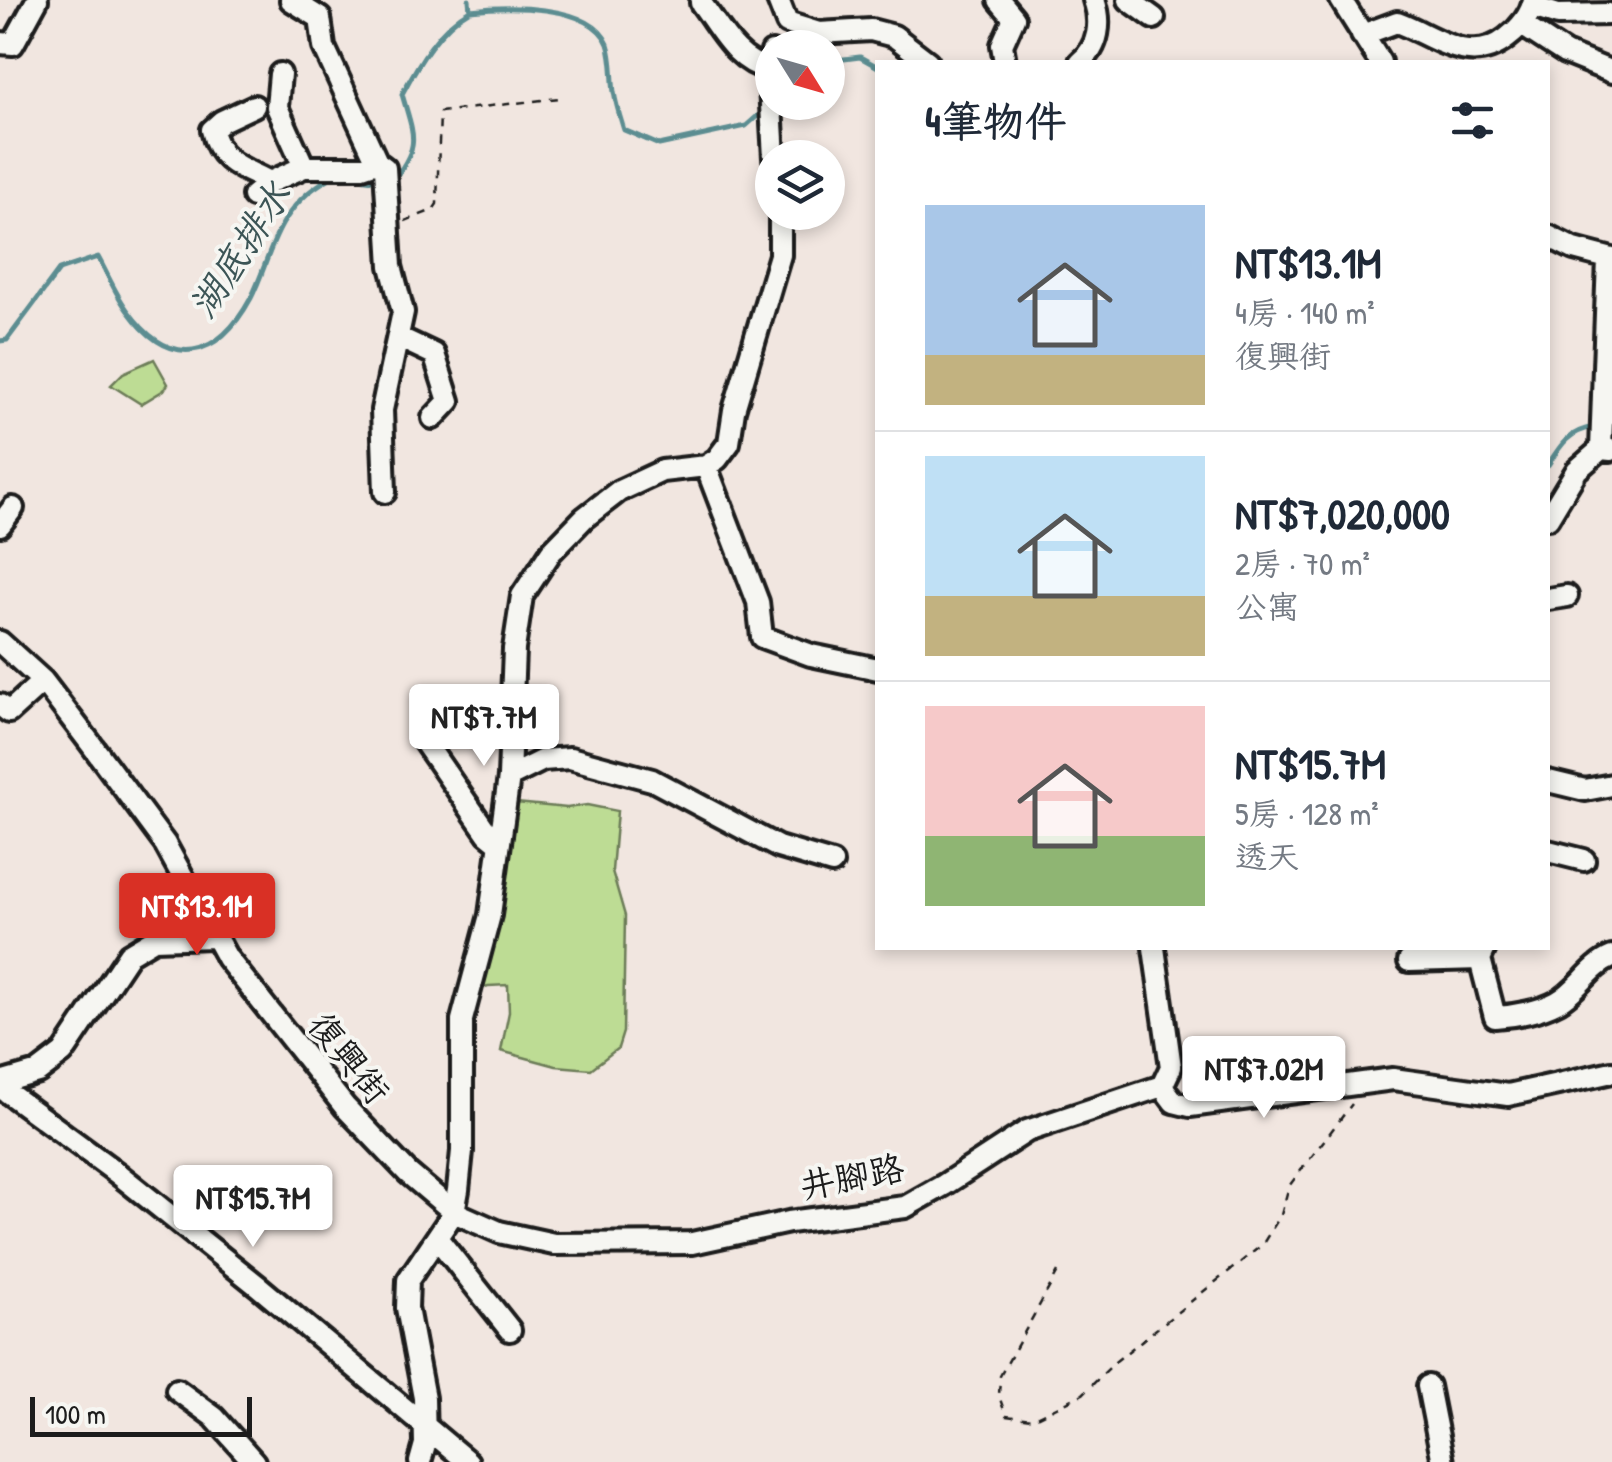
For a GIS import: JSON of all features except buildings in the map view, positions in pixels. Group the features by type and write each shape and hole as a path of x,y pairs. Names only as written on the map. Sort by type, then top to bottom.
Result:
{"street":[{"path":"0,42 13,44 37,0"},
{"path":"291,0 323,9 324,47 381,165 392,266 403,312 382,410 386,492"},
{"path":"778,0 786,23 783,30"},
{"path":"1000,0 1014,18 1002,45 1005,60"},
{"path":"1083,60 1097,37 1100,16 1094,0"},
{"path":"1129,0 1154,18"},
{"path":"1341,0 1379,60"},
{"path":"701,3 741,56 751,66 755,64"},
{"path":"1362,35 1396,22 1455,48 1481,52 1502,42 1530,11"},
{"path":"1530,11 1609,14"},
{"path":"1530,11 1565,53 1612,72"},
{"path":"786,23 819,33 871,30 894,36 925,60"},
{"path":"280,74 277,107 304,166"},
{"path":"254,106 212,130 216,148 226,159 270,182"},
{"path":"252,196 270,182 304,166 381,165"},
{"path":"420,1462 425,1444 424,1398 407,1308 408,1280 454,1212 462,1151 462,1020 490,914 509,776 514,649 522,596 551,552 584,518 619,492 662,471 706,466 717,459 728,443 734,410 780,255 780,230"},
{"path":"1550,237 1574,249 1610,259 1602,405 1609,450 1577,470 1550,515"},
{"path":"398,337 434,354 450,401 432,418"},
{"path":"706,466 758,602 762,637 812,656 875,668"},
{"name":"復興街","path":"0,642 43,681 165,844 212,937 345,1107 408,1173 454,1212"},
{"path":"3,713 43,681"},
{"path":"421,736 488,834 499,843"},
{"path":"509,776 542,760 570,758 652,780 778,846 832,863"},
{"path":"1550,782 1585,790 1612,784"},
{"path":"1550,852 1584,860"},
{"path":"0,1085 38,1072 64,1052 129,954 154,939 212,937"},
{"path":"1154,950 1171,1067 1162,1086 1174,1102 1190,1106 1394,1079 1508,1095 1612,1072"},
{"path":"1409,961 1483,953 1496,1017 1558,1002 1602,961 1612,957"},
{"path":"0,1085 244,1275 468,1462"},
{"name":"井腳路","path":"454,1212 499,1232 554,1244 627,1246 692,1243 788,1222 905,1206 944,1186 1027,1131 1162,1086"},
{"path":"437,1238 510,1330"},
{"path":"1428,1386 1443,1462"},
{"path":"178,1390 214,1417 254,1462"}],"path":[{"path":"388,228 433,210 437,204 440,112 558,98"},
{"path":"1058,1272 1000,1376 999,1396 1006,1416 1032,1419 1082,1394 1116,1361 1262,1245 1281,1215 1289,1186 1368,1083"}],"green space":[{"path":"154,359 168,384 141,404 111,385 123,373"},
{"path":"506,802 567,808 587,805 617,811 612,871 625,916 623,1032 618,1048 591,1069 556,1066 501,1051 509,1012 508,985 488,986 466,994"}],"waterway":[{"name":"湖底排水","path":"391,183 407,159 413,140 402,94 439,36 470,10 469,0"},
{"path":"470,10 546,10 584,21 599,31 610,50 615,97 624,130 659,145 746,126 755,118"},
{"path":"845,59 860,57 875,65"},
{"name":"湖底排水","path":"0,341 7,340 59,270 98,257 124,305 144,330 177,349 209,345 238,319 251,298 290,212 307,194 336,175"},
{"name":"湖底排水","path":"352,177 380,181"},
{"path":"1550,462 1566,440 1594,427"}]}
